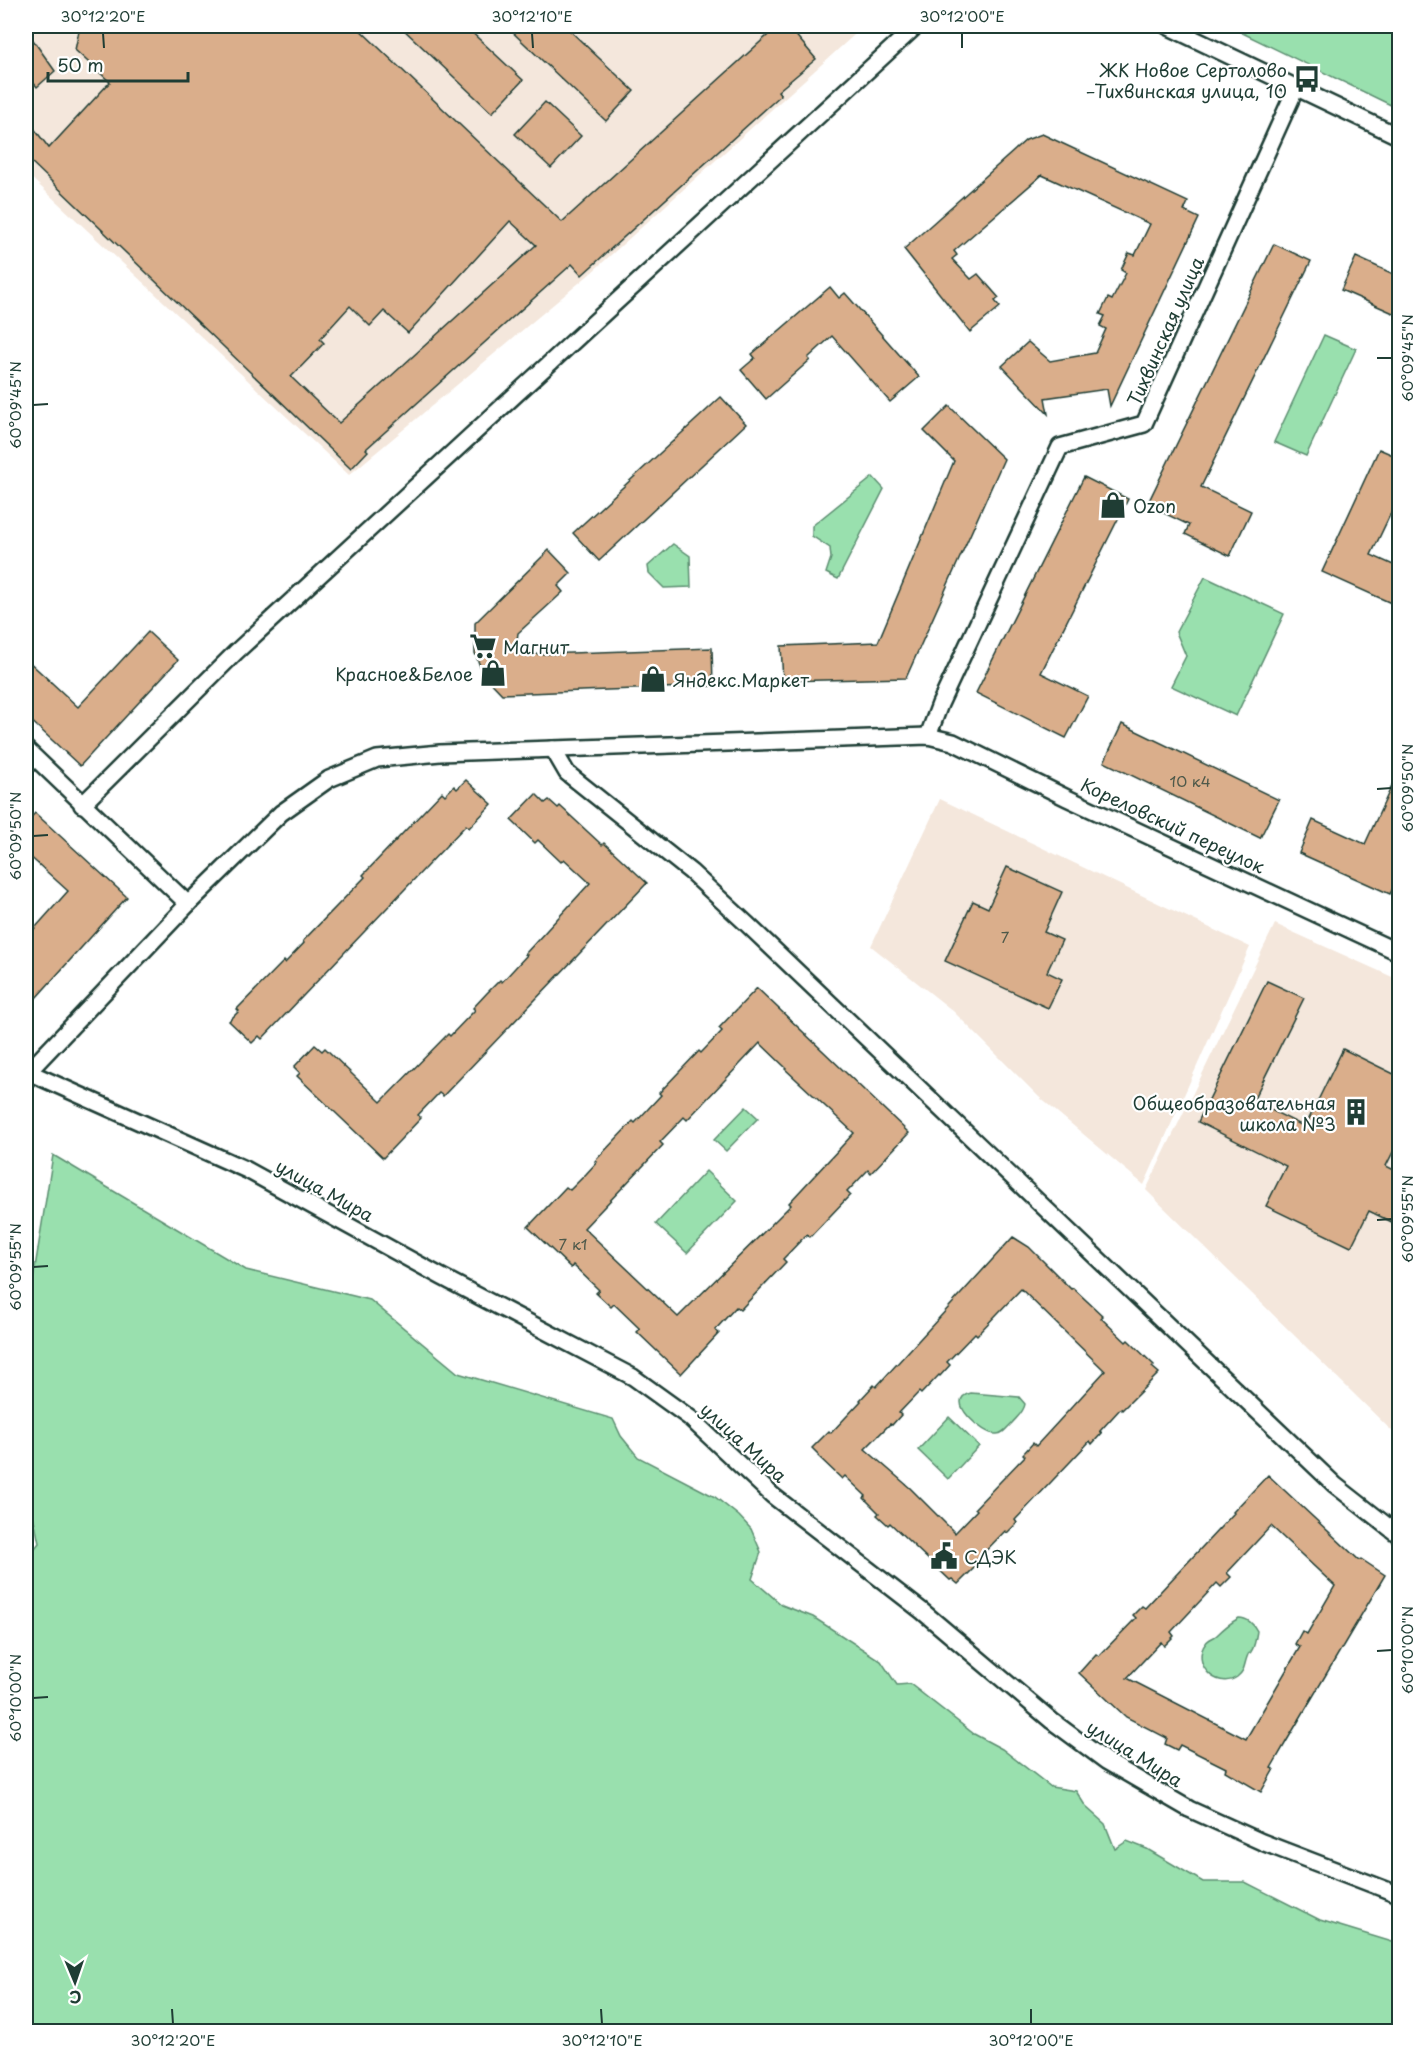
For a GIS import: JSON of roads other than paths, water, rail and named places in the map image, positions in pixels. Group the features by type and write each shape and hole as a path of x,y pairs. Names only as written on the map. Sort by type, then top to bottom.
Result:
{"street":[{"path":"82,805 236,652 916,26"},
{"path":"1167,26 1400,137"},
{"name":"Тихвинская улица","path":"928,736 936,711 1060,447 1144,424 1296,88"},
{"name":"Кореловский переулок","path":"27,1071 188,904 281,813 329,779 377,759 440,753 928,736 953,742 1067,798 1400,953"},
{"path":"26,749 188,904"},
{"path":"553,749 567,772 691,872 739,916 1335,1485 1400,1536"},
{"name":"улица Мира","path":"27,1071 247,1170 442,1277 633,1377 690,1418 772,1495 921,1611 1052,1721 1106,1761 1189,1809 1262,1842 1400,1895"}],"place":[{"name":"ЖК Новое Сертолово –Тихвинская улица, 10","path":"1307,79"},
{"name":"Ozon","path":"1113,505"},
{"name":"Магнит","path":"483,646"},
{"name":"Красное&Белое","path":"493,673"},
{"name":"Яндекс.Маркет","path":"653,679"},
{"name":"Общеобразовательная школа №3","path":"1356,1112"},
{"name":"СДЭК","path":"944,1556"}]}
